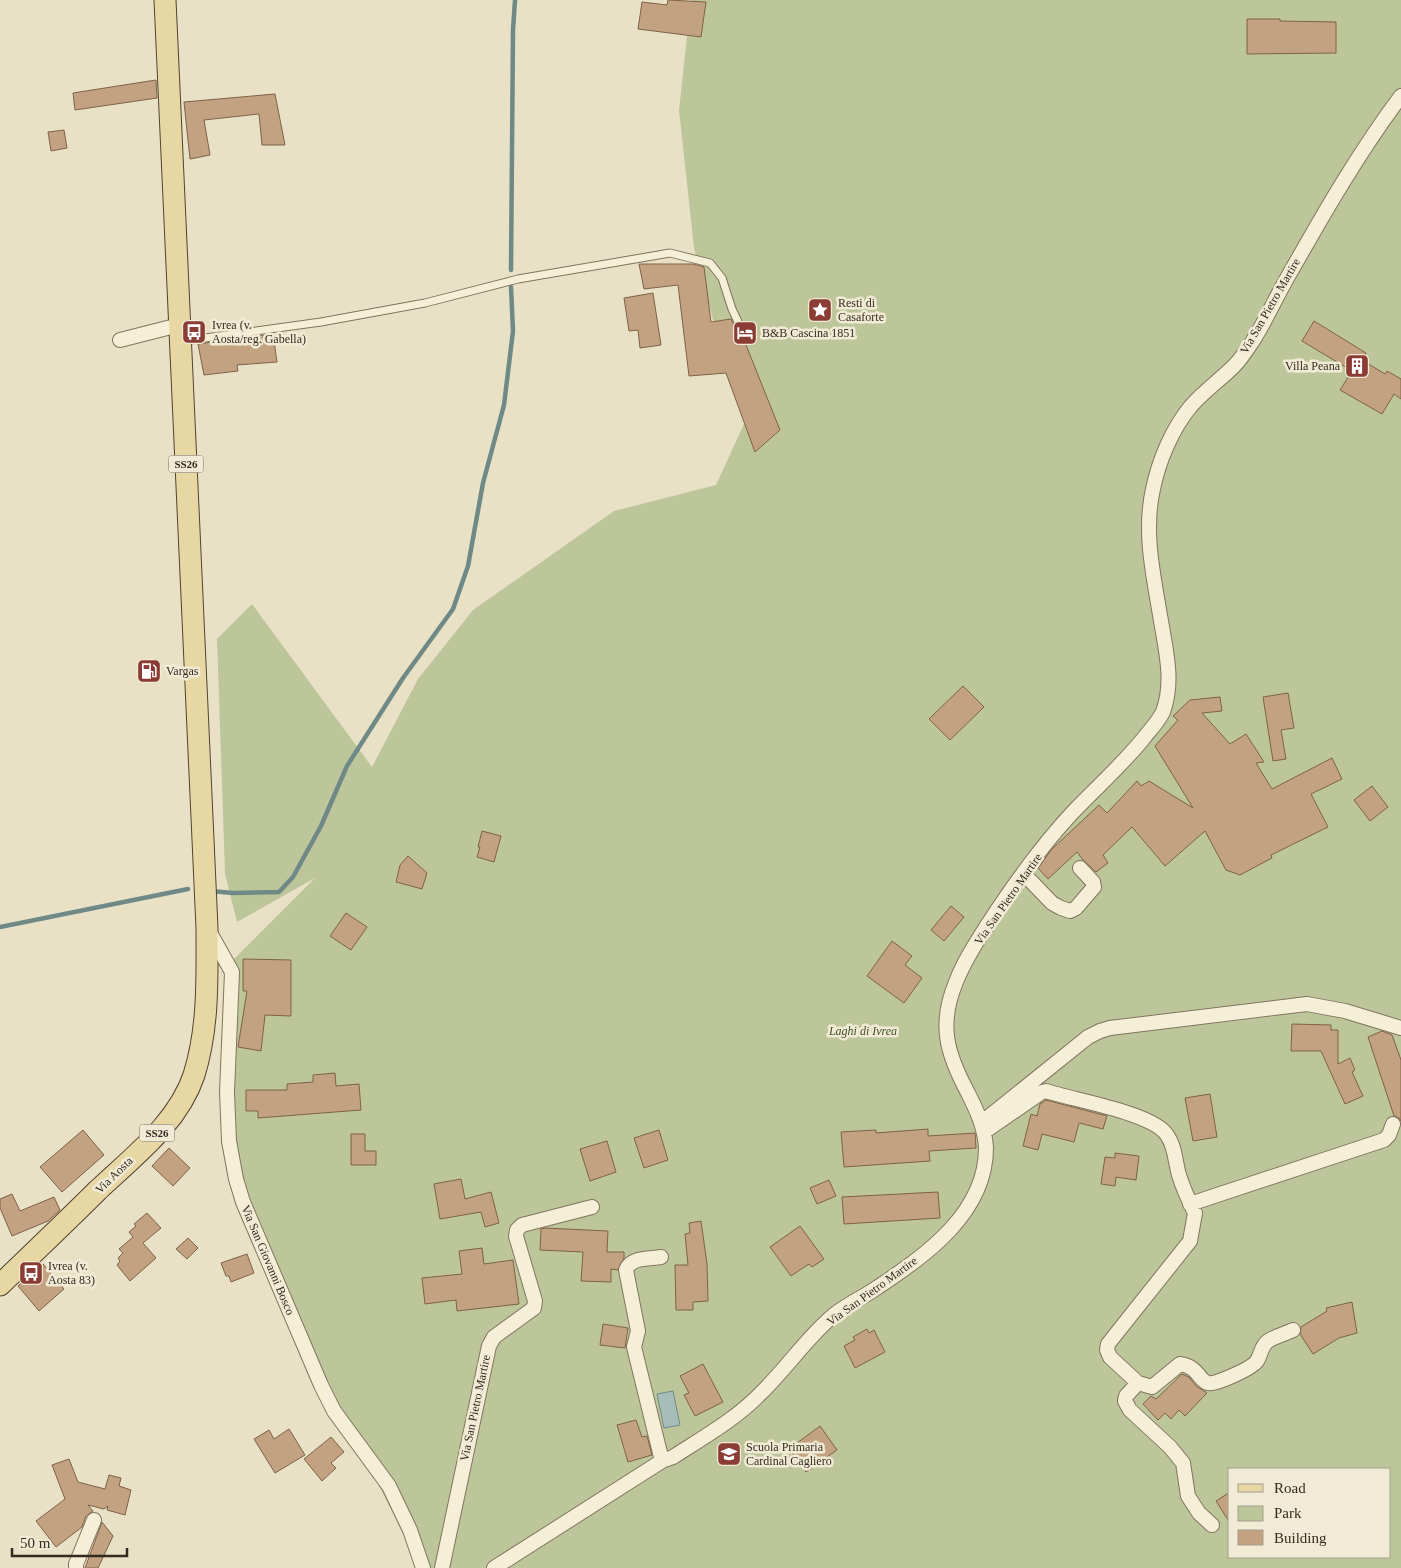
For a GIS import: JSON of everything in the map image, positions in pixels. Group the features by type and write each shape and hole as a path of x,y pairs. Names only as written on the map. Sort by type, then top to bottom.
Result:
{"main road":[{"name":"SS26","path":"165,0 207,928"},
{"name":"Via Aosta","path":"0,1285 156,1134 175,1113 193,1076 204,1029 207,993 207,928"}],"street":[{"name":"Via San Pietro Martire","path":"494,1568 741,1412 772,1382 793,1356 834,1315 891,1278 923,1254 956,1224 972,1201 980,1179 985,1156 983,1128 979,1114 948,1048 946,1011 953,988 967,958 1023,873 1057,829 1130,755 1158,721 1164,709 1169,688 1169,662 1148,530 1153,489 1162,457 1175,430 1191,406 1238,362 1256,335 1326,210 1401,96"},
{"path":"120,340 180,333"},
{"path":"1023,873 1052,903 1070,910 1076,908 1094,887 1093,882 1080,868"},
{"name":"Via San Giovanni Bosco","path":"207,928 232,972 227,1092 229,1141 236,1179 243,1202 321,1385 334,1411 389,1486 410,1530 423,1568"},
{"path":"983,1128 1088,1037 1100,1030 1307,1004 1345,1011 1401,1028"},
{"path":"983,1128 1046,1091 1140,1117 1161,1128 1167,1134 1172,1144 1179,1175 1195,1213 1190,1241 1108,1344 1107,1350 1110,1357 1138,1384 1152,1387 1180,1364 1195,1369 1204,1381 1210,1384 1218,1382 1252,1366 1268,1342 1293,1330"},
{"path":"1190,1204 1384,1140 1389,1135 1393,1124"},
{"name":"Via San Pietro Martire","path":"442,1568 488,1346 494,1338 534,1308 535,1301 516,1236 517,1230 522,1225 592,1207"},
{"path":"661,1257 632,1261 627,1264 626,1270 638,1331 634,1347 662,1461"},
{"path":"1138,1384 1126,1396 1124,1401 1130,1410 1170,1447 1183,1463 1188,1496 1199,1513 1212,1525"},
{"path":"76,1568 94,1520"}],"lane":[{"path":"180,333 321,322 425,303 518,279 670,254 710,262 722,278 732,309 742,330"}],"green space":[{"name":"Laghi di Ivrea","path":"691,0 1401,0 1401,1568 427,1568 413,1554 342,1411 265,1264 233,1193 223,1063 234,959 315,878 237,922 225,874 217,639 252,604 372,767 418,679 473,610 614,511 716,485 749,413 719,342 694,248 679,110"}],"water":[{"path":"673,1391 680,1425 664,1428 657,1394"}],"building":[{"path":"668,0 706,2 701,37 638,29 642,2 667,5"},
{"path":"1247,19 1336,22 1336,53 1247,54"},
{"path":"156,80 157,98 75,110 73,93"},
{"path":"275,94 285,145 262,145 259,114 204,120 210,155 190,159 184,102"},
{"path":"64,130 67,148 51,151 48,132"},
{"path":"639,264 694,264 704,267 711,322 731,319 737,333 742,335 780,430 755,452 726,373 689,376 678,285 644,289"},
{"path":"653,293 661,345 640,348 638,330 629,331 624,298"},
{"name":"Villa Peana","path":"1314,321 1366,353 1362,360 1385,374 1387,371 1401,379 1401,399 1394,394 1382,414 1340,390 1352,371 1302,341"},
{"path":"273,334 277,362 237,365 238,371 204,375 198,344"},
{"path":"963,686 984,707 950,740 929,719"},
{"path":"1288,693 1294,728 1281,730 1286,759 1273,761 1263,697"},
{"path":"1220,697 1222,711 1202,713 1230,744 1246,734 1264,762 1256,763 1272,789 1332,758 1342,779 1311,794 1328,827 1271,855 1272,858 1240,875 1226,870 1205,831 1165,866 1132,827 1103,855 1108,863 1096,872 1077,852 1048,879 1038,868 1052,849 1099,805 1107,813 1137,781 1141,786 1149,781 1193,808 1155,746 1178,720 1173,716 1190,700"},
{"path":"1372,786 1388,807 1370,821 1354,800"},
{"path":"482,831 501,836 494,862 477,857"},
{"path":"408,856 427,873 422,889 396,882 400,865"},
{"path":"951,906 964,917 944,941 931,930"},
{"path":"346,913 367,927 351,950 330,936"},
{"path":"892,941 912,956 905,965 922,978 904,1003 867,976"},
{"path":"243,959 291,960 291,1016 265,1015 261,1051 238,1047 247,991 243,991"},
{"path":"1292,1024 1331,1025 1331,1030 1338,1030 1338,1064 1350,1058 1355,1070 1352,1072 1363,1096 1345,1104 1321,1051 1291,1051"},
{"path":"1382,1031 1392,1035 1401,1060 1401,1121 1394,1116 1368,1037"},
{"path":"335,1073 336,1086 359,1084 361,1110 258,1118 258,1111 246,1111 246,1090 287,1090 287,1084 313,1082 313,1075"},
{"path":"1210,1094 1217,1137 1193,1141 1185,1098"},
{"path":"1046,1100 1107,1116 1103,1129 1079,1123 1074,1142 1042,1134 1038,1150 1023,1146 1031,1114 1037,1116 1040,1104"},
{"path":"928,1129 928,1136 975,1133 976,1148 929,1151 930,1161 844,1167 841,1132 876,1130 876,1133"},
{"path":"83,1130 104,1155 62,1192 40,1167"},
{"path":"659,1130 668,1160 644,1168 634,1138"},
{"path":"351,1134 365,1134 365,1151 376,1151 376,1165 351,1165"},
{"path":"607,1141 616,1172 590,1181 580,1149"},
{"path":"169,1148 190,1168 173,1186 152,1166"},
{"path":"1115,1153 1139,1156 1136,1180 1116,1177 1115,1186 1101,1184 1105,1157 1115,1158"},
{"path":"461,1179 465,1199 491,1192 499,1223 485,1227 481,1212 440,1219 434,1184"},
{"path":"829,1180 836,1196 817,1204 810,1188"},
{"path":"938,1192 940,1218 844,1224 842,1197"},
{"path":"12,1194 20,1211 54,1197 60,1210 48,1221 12,1236 0,1208 0,1199"},
{"path":"147,1213 161,1228 143,1243 156,1258 130,1281 117,1265 120,1261 118,1258 123,1253 119,1249 133,1237 129,1232 136,1226 134,1224"},
{"path":"701,1221 707,1264 708,1301 693,1302 693,1310 676,1310 675,1265 688,1265 685,1234 690,1233 689,1223"},
{"path":"800,1226 824,1259 812,1267 809,1264 791,1276 770,1247"},
{"path":"541,1229 608,1231 607,1252 624,1252 624,1258 618,1270 611,1269 611,1282 581,1281 583,1252 540,1250"},
{"path":"188,1238 198,1248 187,1259 176,1249"},
{"path":"482,1248 484,1264 513,1260 519,1304 457,1311 456,1300 425,1304 422,1278 462,1274 459,1251"},
{"path":"247,1254 254,1273 231,1282 229,1276 226,1276 221,1263"},
{"path":"43,1264 64,1289 39,1311 18,1286"},
{"path":"1352,1302 1357,1333 1339,1338 1313,1354 1300,1334 1301,1327 1327,1311 1326,1308"},
{"path":"603,1324 628,1328 625,1348 600,1345"},
{"path":"867,1329 869,1333 874,1330 885,1352 855,1368 844,1346 855,1340 853,1337"},
{"path":"703,1364 723,1402 695,1416 684,1395 689,1393 680,1376"},
{"path":"1182,1374 1189,1377 1196,1386 1207,1393 1185,1416 1179,1410 1171,1419 1165,1413 1158,1420 1143,1404 1151,1396 1156,1399"},
{"path":"636,1420 642,1437 647,1436 652,1455 628,1462 617,1425"},
{"path":"820,1426 837,1450 806,1472 789,1449"},
{"path":"289,1429 305,1455 275,1473 254,1439 269,1430 274,1439"},
{"path":"331,1437 344,1452 331,1463 336,1468 322,1481 304,1459"},
{"path":"69,1459 78,1482 105,1489 109,1475 121,1478 119,1486 131,1490 125,1515 107,1510 108,1506 104,1509 88,1505 93,1511 86,1516 82,1527 56,1547 36,1521 65,1499 52,1465"},
{"path":"1228,1493 1228,1520 1216,1501"},
{"path":"102,1522 113,1536 98,1568 85,1568"}],"waterway":[{"path":"511,270 513,30 515,0"},
{"path":"211,891 233,893 279,892 293,877 321,826 347,766 403,678 453,609 468,566 483,483 504,405 513,331 511,287"},
{"path":"0,927 188,889"}],"place":[{"name":"Resti di Casaforte","path":"820,310"},
{"name":"Ivrea (v. Aosta/reg. Gabella)","path":"194,332"},
{"name":"B&B Cascina 1851","path":"745,333"},
{"name":"Villa Peana","path":"1357,366"},
{"name":"Vargas","path":"149,671"},
{"name":"Ivrea (v. Aosta 83)","path":"31,1273"},
{"name":"Scuola Primaria Cardinal Cagliero","path":"729,1454"}]}
